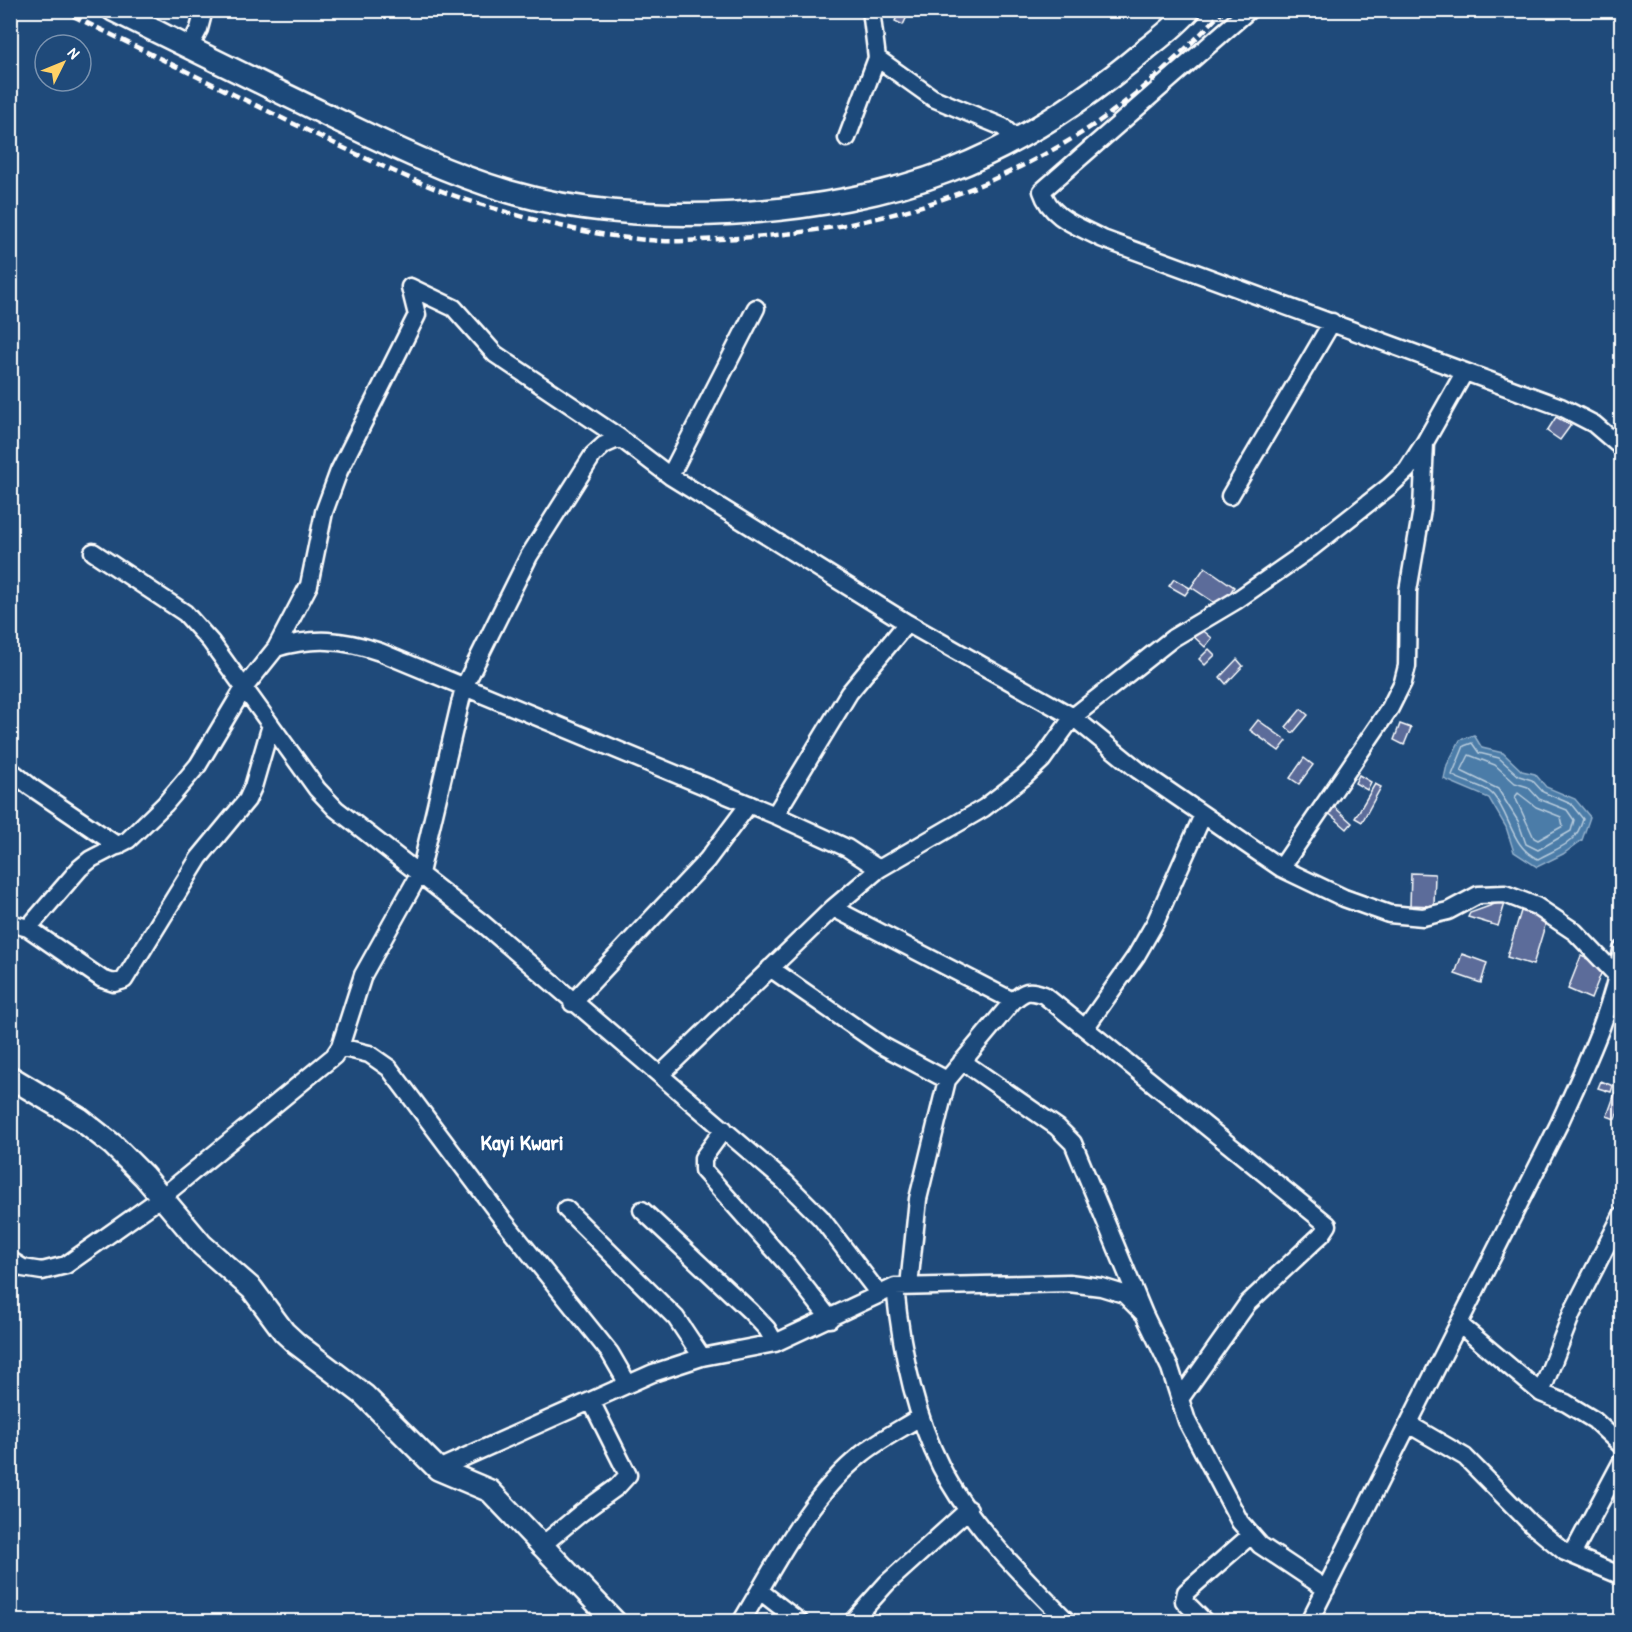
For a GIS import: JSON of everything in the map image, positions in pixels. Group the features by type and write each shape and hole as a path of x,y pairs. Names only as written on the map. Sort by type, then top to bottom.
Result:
{"street":[{"path":"113,10 403,152 511,192 588,207 669,215 770,211 873,193 952,170 1015,139 1105,84 1190,10"},
{"path":"189,48 199,29 204,10"},
{"path":"847,138 877,58 871,10"},
{"path":"1249,10 1042,191 1046,202 1066,221 1103,239 1561,407 1594,424 1622,448"},
{"path":"877,58 933,98 1003,127 1015,139"},
{"path":"28,928 80,868 90,859 118,846 165,804 198,765 244,688 276,648 309,585 324,512 339,471 417,315 410,287 454,308 495,354 620,438 670,476 907,623 1074,717 1138,770 1281,868 1344,898 1389,914 1424,917 1448,911 1478,896 1504,894 1536,906 1575,932 1619,980"},
{"path":"670,476 756,308"},
{"path":"1230,496 1332,322"},
{"path":"661,1074 833,908 879,869 984,808 1024,777 1047,753 1074,717 1173,638 1237,600 1310,549 1390,486 1407,470 1464,373"},
{"path":"10,1260 23,1268 42,1271 66,1265 162,1197 327,1064 340,1047 363,975 420,873 465,687 540,537 593,455 604,445 620,438"},
{"path":"1281,868 1390,708 1403,682 1407,666 1408,591 1422,509 1425,442"},
{"path":"93,552 185,613 211,642 317,789 336,809 481,922 572,1003 661,1074 785,1182 821,1218 879,1294"},
{"path":"776,815 849,693 907,623"},
{"path":"276,648 299,641 324,639 352,643 776,815 847,849 879,869"},
{"path":"10,923 28,928 102,979 114,983 124,980 199,858 247,800 271,725"},
{"path":"10,770 31,787 118,846"},
{"path":"572,1003 707,860 749,804"},
{"path":"1086,1027 1136,956 1155,923 1203,815"},
{"path":"833,908 1013,1001"},
{"path":"1309,1622 1410,1425 1559,1124 1591,1052 1619,980 1622,950"},
{"path":"770,968 880,1045 947,1080"},
{"path":"1068,1622 1016,1570 941,1468 920,1417 900,1342 902,1287 918,1199 947,1080 1023,992 1032,991 1044,995 1086,1027 1328,1225 1322,1234 1248,1303 1180,1399"},
{"path":"340,1047 369,1054 389,1068 503,1220 610,1353 628,1384"},
{"path":"962,1061 1057,1127 1073,1143 1144,1314 1170,1368 1187,1421 1240,1522 1260,1545 1326,1589"},
{"path":"10,1077 80,1119 113,1145 162,1197 202,1245 252,1289 284,1332 364,1395 438,1469 490,1491 615,1622"},
{"path":"724,1129 703,1158 703,1170 786,1263 830,1318"},
{"path":"566,1209 676,1318 702,1356"},
{"path":"642,1210 750,1311 775,1343"},
{"path":"1541,1393 1572,1313 1620,1224"},
{"path":"438,1469 628,1384 702,1356 775,1343 879,1294 902,1287 1069,1283 1101,1287 1124,1294 1144,1314"},
{"path":"1459,1324 1541,1393 1566,1403 1594,1420 1622,1446"},
{"path":"540,1546 580,1513 617,1487 627,1475 591,1401"},
{"path":"741,1622 802,1520 832,1483 862,1454 920,1417"},
{"path":"1410,1425 1465,1457 1531,1524 1572,1555 1622,1575"},
{"path":"1572,1555 1622,1461"},
{"path":"852,1622 887,1583 969,1509"},
{"path":"1205,1622 1184,1601 1186,1592 1251,1535"},
{"path":"760,1591 800,1622"}],"water":[{"path":"1474,735 1482,748 1503,753 1522,771 1535,774 1546,787 1575,799 1590,817 1582,840 1563,854 1537,867 1514,852 1506,827 1489,798 1444,779 1447,765 1460,740"}],"building":[{"path":"900,10 910,10 903,25 895,21"},
{"path":"1556,417 1571,425 1560,440 1547,431"},
{"path":"1205,567 1234,587 1221,607 1191,587"},
{"path":"1174,579 1190,588 1185,595 1169,586"},
{"path":"1199,627 1212,638 1205,647 1192,635"},
{"path":"1209,649 1215,655 1205,665 1199,659"},
{"path":"1237,659 1243,666 1226,684 1220,677"},
{"path":"1301,709 1308,715 1293,733 1286,727"},
{"path":"1258,720 1287,741 1279,751 1250,730"},
{"path":"1400,724 1411,728 1404,745 1394,740"},
{"path":"1304,758 1313,765 1299,784 1290,778"},
{"path":"1359,775 1371,782 1367,790 1355,783"},
{"path":"1375,784 1381,787 1362,822 1355,818"},
{"path":"1330,803 1352,823 1347,829 1325,810"},
{"path":"1411,873 1435,874 1434,906 1410,905"},
{"path":"1506,900 1498,926 1468,917 1470,913"},
{"path":"1521,911 1547,919 1533,965 1507,957"},
{"path":"1462,954 1487,963 1481,983 1455,974"},
{"path":"1581,956 1604,966 1591,999 1568,989"},
{"path":"1601,1081 1613,1086 1611,1092 1598,1088"},
{"path":"1617,1088 1622,1090 1622,1101 1615,1119 1607,1116"}],"railway":[{"path":"61,10 363,157 436,189 551,224 617,237 662,241 764,236 851,224 935,202 975,187 1056,148 1102,119 1166,67 1224,10"}],"district":[{"name":"Kayi Kwari","path":"522,1142"}]}
